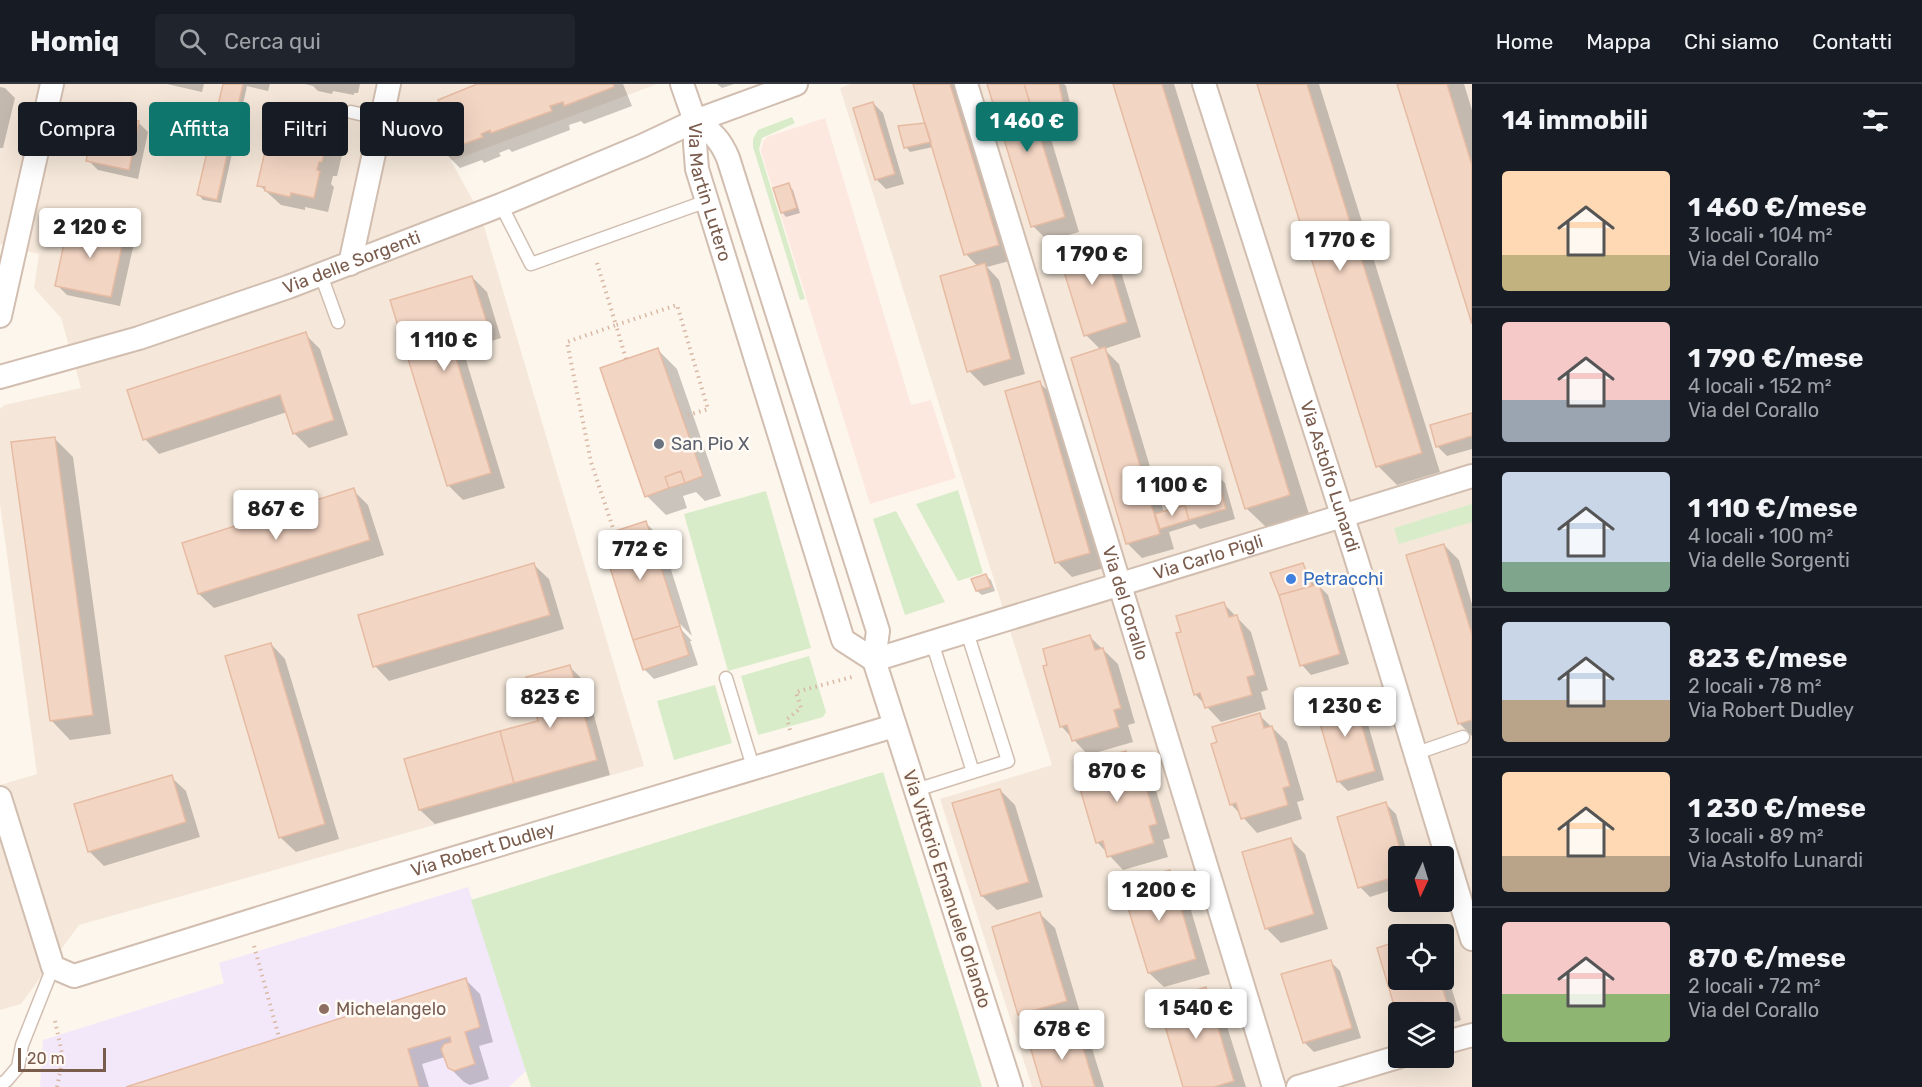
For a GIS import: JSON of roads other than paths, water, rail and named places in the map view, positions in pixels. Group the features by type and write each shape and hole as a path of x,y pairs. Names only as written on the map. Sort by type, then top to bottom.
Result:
{"street":[{"path":"0,316 3,285 52,84"},
{"path":"385,102 389,84"},
{"path":"682,84 696,121"},
{"name":"Via delle Sorgenti","path":"0,378 139,338 321,275 501,205 696,121 796,84"},
{"name":"Via del Corallo","path":"966,84 1274,1087"},
{"name":"Via Astolfo Lunardi","path":"1204,84 1342,516 1472,939"},
{"name":"Via Martin Lutero","path":"696,121 695,159 843,640 876,665"},
{"name":"Via Martin Lutero","path":"696,121 718,138 728,158 878,631 876,665 894,726"},
{"path":"350,264 374,156"},
{"name":"Via Carlo Pigli","path":"876,665 932,642 1472,476"},
{"name":"Via Robert Dudley","path":"53,967 74,976 375,882 894,726"},
{"name":"Via Vittorio Emanuele Orlando","path":"894,726 1011,1087"},
{"path":"0,798 53,967"},
{"path":"1454,1040 1472,1035"},
{"path":"1298,1087 1388,1060"}],"lane":[{"path":"351,112 360,114"},
{"path":"501,205 531,264 707,201"},
{"path":"321,275 338,322"},
{"path":"916,790 1008,761 967,632"},
{"path":"932,642 973,772"},
{"path":"726,678 753,767"},
{"path":"1414,754 1464,738"},
{"path":"0,1084 6,1081 18,1067 22,1045 53,967"}],"place":[{"name":"San Pio X","path":"659,444"},
{"name":"Petracchi","path":"1291,579"},
{"name":"Michelangelo","path":"324,1009"}]}
